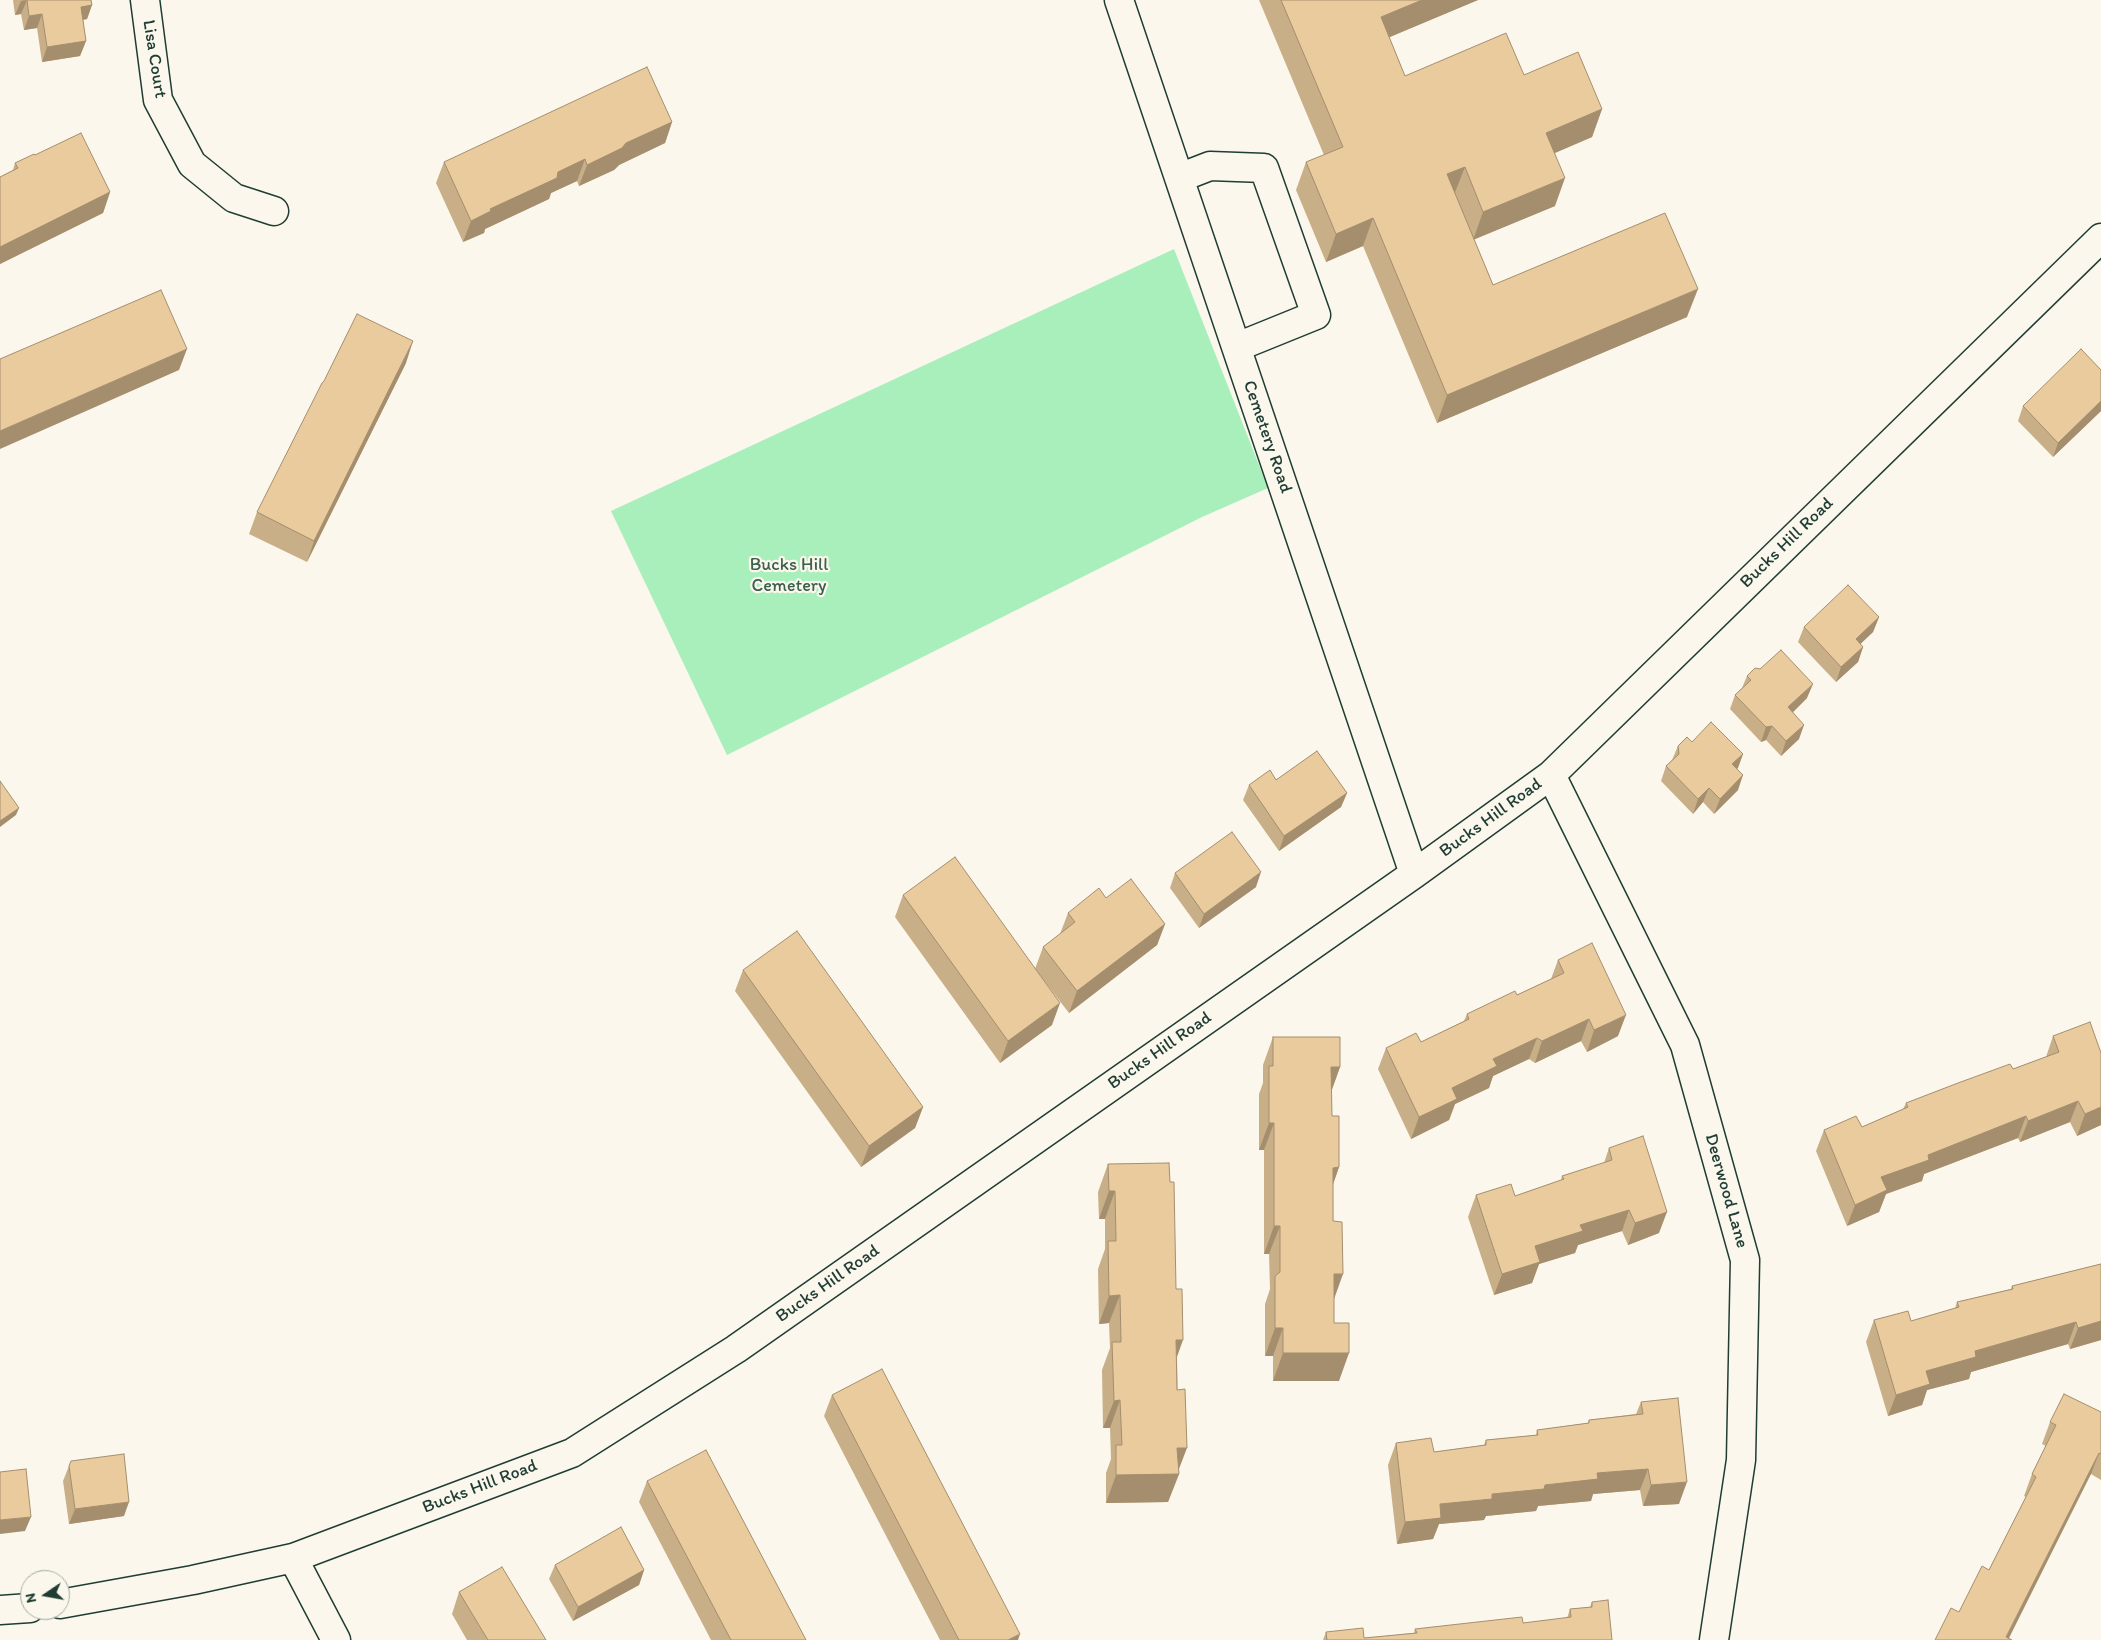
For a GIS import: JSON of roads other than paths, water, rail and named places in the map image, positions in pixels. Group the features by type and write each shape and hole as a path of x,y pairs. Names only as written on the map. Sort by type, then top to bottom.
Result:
{"street":[{"name":"Lisa Court","path":"145,0 158,100 192,164 234,198 274,211"},
{"name":"Cemetery Road","path":"1119,0 1414,874"},
{"path":"1179,178 1210,166 1264,168 1316,315 1237,347"},
{"name":"Bucks Hill Road","path":"70,1602 192,1580 293,1558 572,1453 736,1349 1414,874 1551,775 2101,238"},
{"name":"Deerwood Lane","path":"1551,775 1685,1045 1745,1260 1741,1460 1714,1640"},
{"path":"293,1558 336,1640"},
{"path":"0,1610 20,1609"}],"park label":[{"name":"Bucks Hill Cemetery","path":"789,575"}]}
